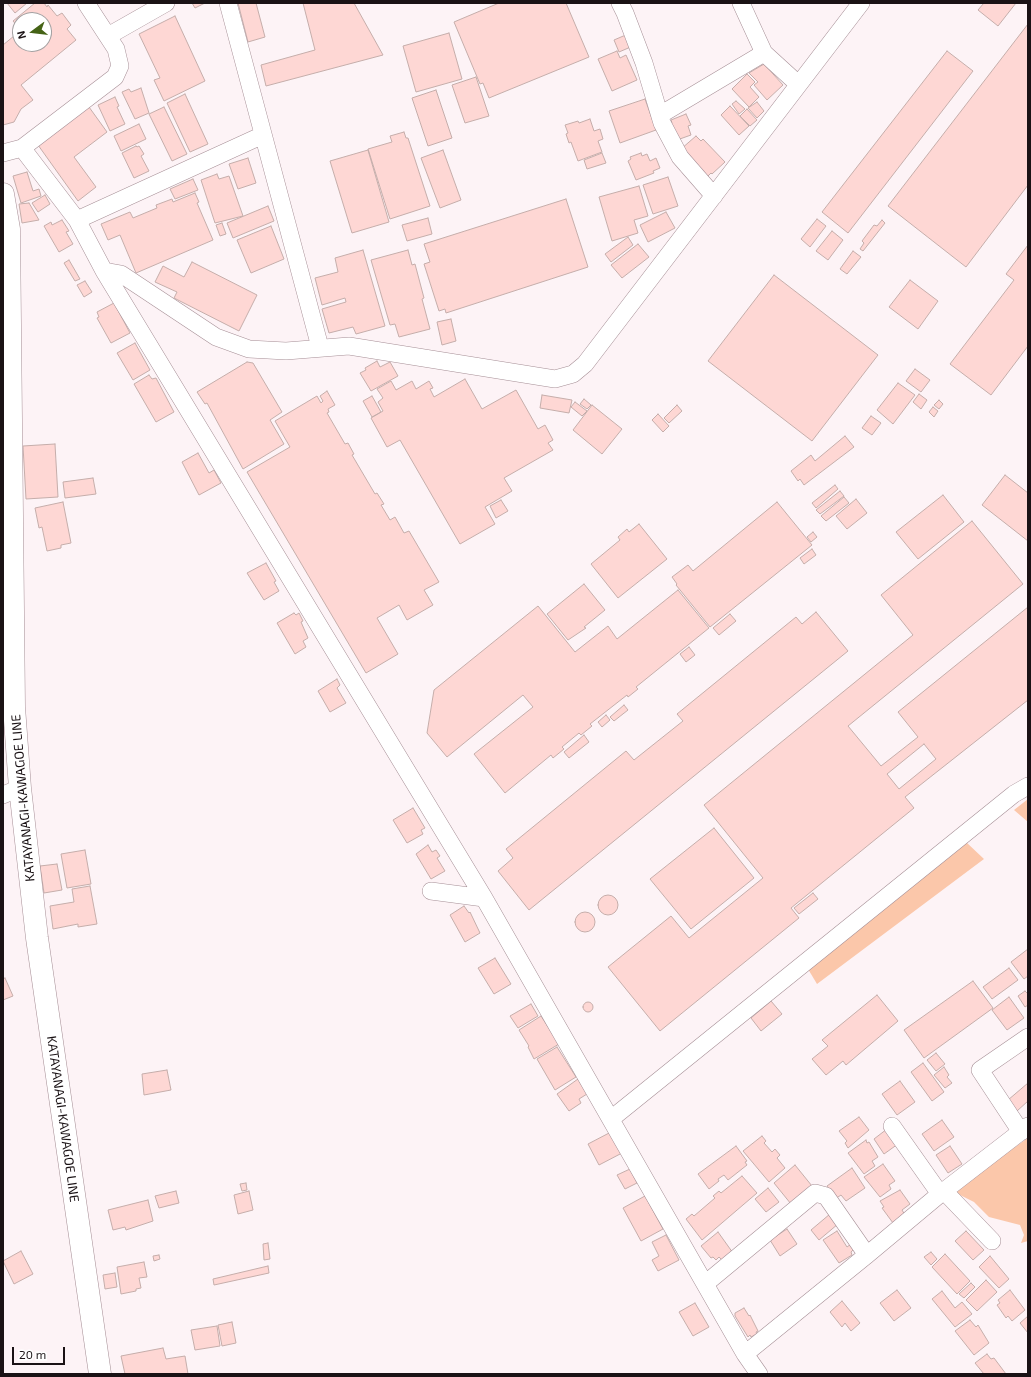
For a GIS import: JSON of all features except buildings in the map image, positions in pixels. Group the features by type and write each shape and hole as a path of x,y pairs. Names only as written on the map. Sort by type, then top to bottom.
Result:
{"main road":[{"name":"KATAYANAGI-KAWAGOE LINE","path":"3,196 9,229 10,270 7,494 14,707 11,792 37,938 100,1374"}],"street":[{"path":"3,153 22,148 115,78 120,66 116,49 86,3"},
{"path":"108,36 166,3"},
{"path":"228,3 320,347"},
{"path":"620,3 644,63 660,115 680,157 714,196"},
{"path":"742,3 764,53 798,84"},
{"path":"104,271 121,274 216,337 249,349 286,351 320,347 349,346 555,379 573,374 585,364 861,3"},
{"path":"660,115 764,53"},
{"path":"77,220 263,135"},
{"path":"22,148 77,220 104,271 484,898 745,1354 759,1374"},
{"path":"611,1119 1008,799 1028,786"},
{"path":"431,891 484,898"},
{"path":"745,1354 942,1192 1024,1129 980,1070 1028,1037"},
{"path":"892,1126 942,1192 992,1241"},
{"path":"705,1284 814,1193 826,1196 867,1255"}],"shaded area":[{"path":"1028,799 1028,822 1014,810"},
{"path":"966,842 984,859 817,984 808,969"},
{"path":"1028,1138 1028,1241 1021,1243 1024,1235 1020,1225 989,1217 974,1202 952,1191"}]}
